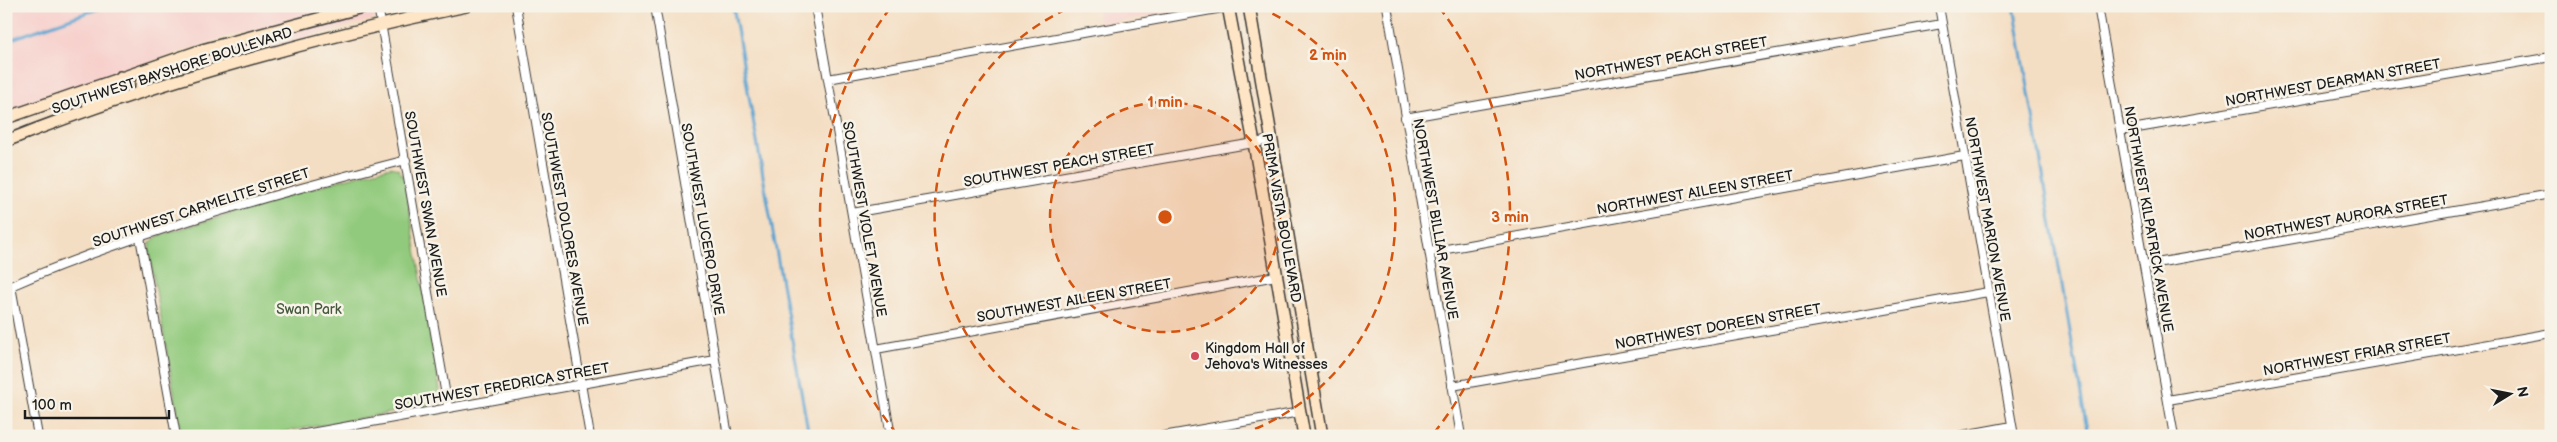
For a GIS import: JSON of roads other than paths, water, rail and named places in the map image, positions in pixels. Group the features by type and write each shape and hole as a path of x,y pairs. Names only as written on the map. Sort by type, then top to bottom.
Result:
{"main road":[{"name":"SOUTHWEST BAYSHORE BOULEVARD","path":"6,118 120,77 234,41 366,6"},
{"name":"SOUTHWEST BAYSHORE BOULEVARD","path":"6,140 142,92 218,68 381,24 466,6"},
{"name":"PRIMA VISTA BOULEVARD","path":"1249,6 1322,436"},
{"name":"PRIMA VISTA BOULEVARD","path":"1228,7 1254,143 1304,436"},
{"path":"142,92 141,82 148,75 225,50 234,41"},
{"path":"34,130 41,120 118,91 123,86 120,77"}],"street":[{"name":"SOUTHWEST SWAN AVENUE","path":"378,6 448,407"},
{"name":"SOUTHWEST DOLORES AVENUE","path":"516,6 590,436"},
{"name":"SOUTHWEST LUCERO DRIVE","path":"655,6 728,436"},
{"name":"SOUTHWEST VIOLET AVENUE","path":"815,6 891,436"},
{"name":"NORTHWEST BILLIAR AVENUE","path":"1387,6 1461,436"},
{"name":"NORTHWEST MARION AVENUE","path":"1939,6 2014,436"},
{"name":"NORTHWEST KILPATRICK AVENUE","path":"2098,6 2174,436"},
{"path":"828,79 1228,7"},
{"name":"NORTHWEST PEACH STREET","path":"1405,118 1942,24"},
{"name":"NORTHWEST DEARMAN STREET","path":"2120,131 2551,57"},
{"name":"SOUTHWEST PEACH STREET","path":"852,213 1271,140"},
{"name":"NORTHWEST AILEEN STREET","path":"1430,252 1964,156"},
{"name":"SOUTHWEST CARMELITE STREET","path":"9,287 140,237 279,192 406,160"},
{"name":"NORTHWEST AURORA STREET","path":"2145,265 2551,194"},
{"path":"140,237 176,436"},
{"name":"SOUTHWEST AILEEN STREET","path":"876,348 1276,276"},
{"path":"9,287 38,436"},
{"name":"NORTHWEST DOREEN STREET","path":"1452,386 1988,292"},
{"name":"NORTHWEST FRIAR STREET","path":"2168,400 2551,333"},
{"name":"SOUTHWEST FREDRICA STREET","path":"294,436 715,360"},
{"path":"1163,436 1300,412"},
{"path":"1958,436 2012,426"}],"waterway":[{"path":"6,41 106,6"},
{"path":"733,6 809,436"},
{"path":"2014,6 2088,436"}],"place":[{"name":"Kingdom Hall of Jehova's Witnesses","path":"1195,356"}],"park label":[{"name":"Swan Park","path":"309,309"}]}
